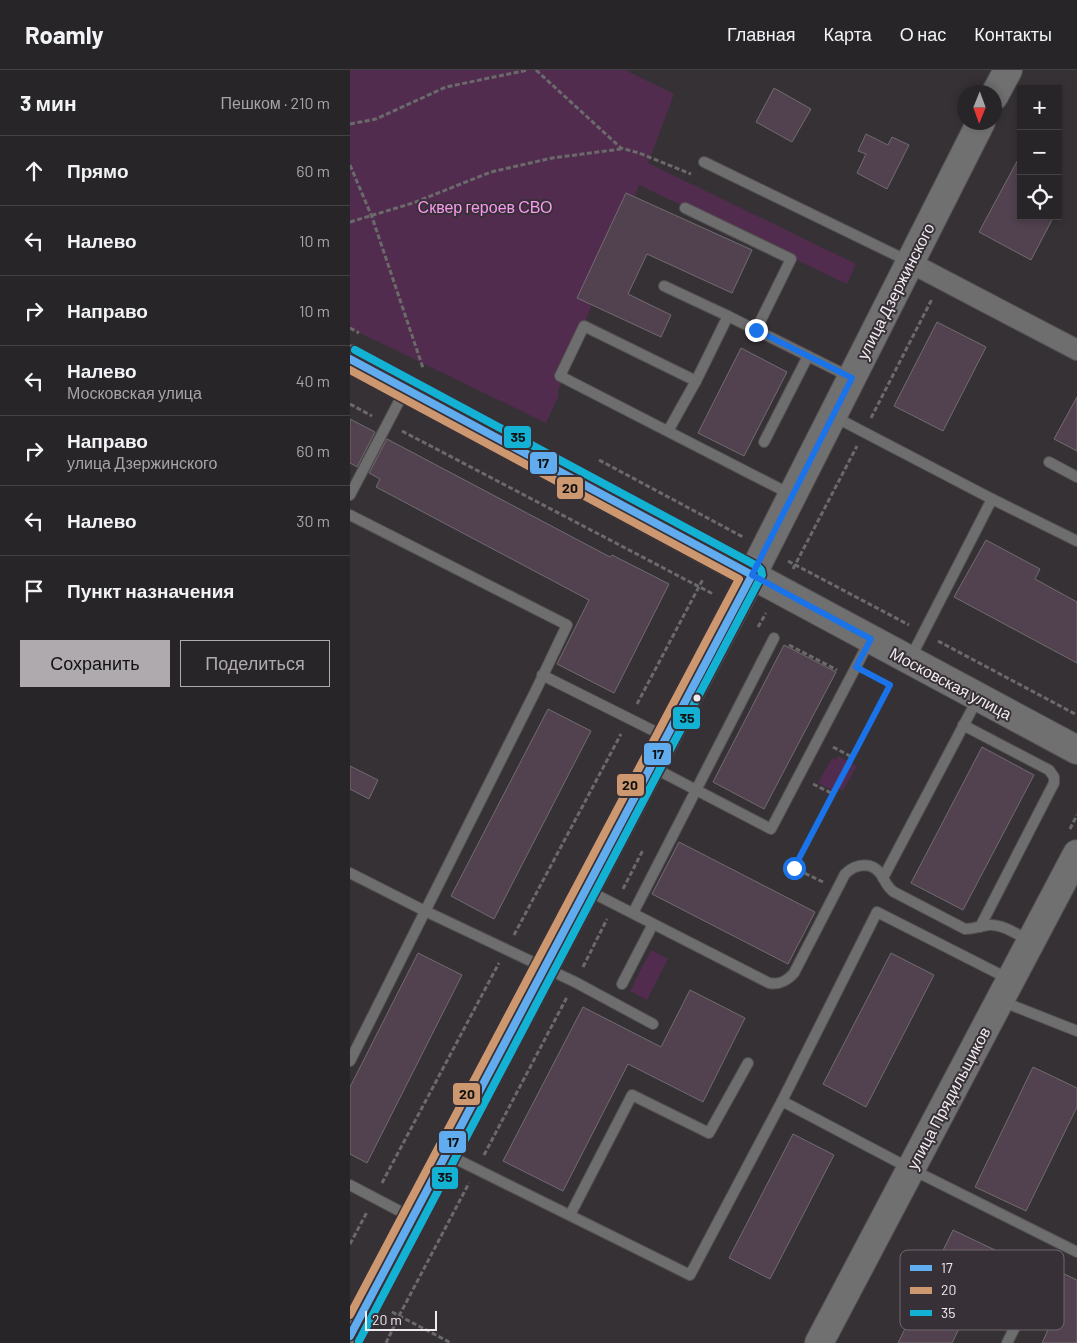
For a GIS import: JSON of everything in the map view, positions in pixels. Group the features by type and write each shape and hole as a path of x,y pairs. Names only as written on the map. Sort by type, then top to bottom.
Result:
{"street":[{"path":"1000,85 1008,70"},
{"name":"улица Дзержинского","path":"350,1336 766,549 977,130"},
{"path":"909,262 1077,350"},
{"name":"Московская улица","path":"350,359 1077,750"},
{"name":"улица Прядильщиков","path":"819,1343 1077,854"}],"lane":[{"path":"704,162 909,262"},
{"path":"685,208 791,259 756,330"},
{"path":"664,286 852,378"},
{"path":"668,431 696,381 728,316"},
{"path":"696,381 584,326 560,376 793,495"},
{"path":"764,442 808,356"},
{"path":"350,495 406,389"},
{"path":"832,416 1077,541"},
{"path":"1049,462 1077,477"},
{"path":"910,660 992,499"},
{"path":"350,515 567,625 350,1061"},
{"path":"633,914 774,638"},
{"path":"651,767 771,829 871,639"},
{"path":"542,675 667,737"},
{"path":"882,878 978,697"},
{"path":"963,725 1049,770 1054,777 1054,783 980,927"},
{"path":"586,890 769,983 775,984 789,979 794,973 845,874 856,866 871,866 878,870 889,888 894,892 965,929 996,925 1031,942"},
{"path":"350,873 575,982 653,1024"},
{"path":"446,1154 690,1275 782,1101 877,912 1005,990 1077,1031"},
{"path":"622,984 653,924"},
{"path":"570,1215 632,1095 709,1133 748,1063"},
{"path":"782,1101 911,1169 1077,1252"},
{"path":"350,1185 411,1218"},
{"path":"1007,1343 1014,1330"}],"path":[{"path":"350,124 376,119 446,87 528,70"},
{"path":"350,222 372,217 413,203 491,172 552,158 621,148"},
{"path":"350,165 372,217 423,368 415,363"},
{"path":"350,328 366,337"},
{"path":"350,404 762,620"},
{"path":"598,460 1077,715"},
{"path":"350,1244 716,556"},
{"path":"774,638 850,677"},
{"path":"837,890 794,868 890,685 856,667"},
{"path":"829,755 833,747 852,757"},
{"path":"817,777 813,784 833,794"},
{"path":"1053,1250 1057,1242"},
{"path":"369,1300 451,1343"}],"green space":[{"name":"Сквер героев СВО","path":"350,70 625,70 674,94 648,163 856,264 847,284 639,185 558,391 558,397 546,423 350,328"},
{"path":"838,756 857,766 842,791 838,788 836,792 818,783 832,758 836,760"},
{"path":"651,950 668,959 647,1000 630,991"}],"building":[{"path":"774,88 811,109 792,142 756,122"},
{"path":"866,134 888,145 892,137 909,145 887,189 857,173 866,154 858,151"},
{"path":"1017,161 1017,220 1052,220 1031,260 979,232"},
{"path":"626,193 752,250 732,293 647,254 628,294 671,315 661,337 577,298"},
{"path":"937,322 986,347 943,431 894,406"},
{"path":"741,348 787,372 744,456 698,433"},
{"path":"1077,397 1077,451 1054,439"},
{"path":"350,419 375,432 357,467 350,463"},
{"path":"387,439 610,557 612,555 669,584 614,693 557,664 589,600 376,487 380,479 369,473"},
{"path":"986,540 1040,569 1035,579 1077,602 1077,663 954,597"},
{"path":"784,645 836,672 764,809 713,782"},
{"path":"548,709 591,731 494,919 451,896"},
{"path":"982,747 1034,775 963,910 911,883"},
{"path":"350,766 378,780 369,799 350,789"},
{"path":"679,842 815,912 788,964 652,894"},
{"path":"418,953 462,975 367,1163 350,1154 350,1087"},
{"path":"891,953 934,975 866,1107 823,1084"},
{"path":"690,990 745,1018 703,1102 628,1064 563,1191 503,1161 583,1007 661,1047"},
{"path":"1033,1067 1077,1088 1077,1107 1026,1211 975,1187"},
{"path":"793,1134 834,1155 770,1279 729,1258"},
{"path":"953,1230 995,1250 943,1250"},
{"path":"1064,1274 1077,1280 1077,1343 1042,1343 1048,1330 1064,1330"},
{"path":"904,1330 958,1330 952,1343 898,1343"}],"transit line":[{"name":"35","path":"355,350 757,566 761,570 762,575 359,1341"},
{"name":"17","path":"350,359 752,575 350,1336"},
{"name":"20","path":"350,370 739,579 350,1315"}],"route":[{"path":"756,330 852,378 752,575 871,639 856,667 890,685 794,868"}]}
